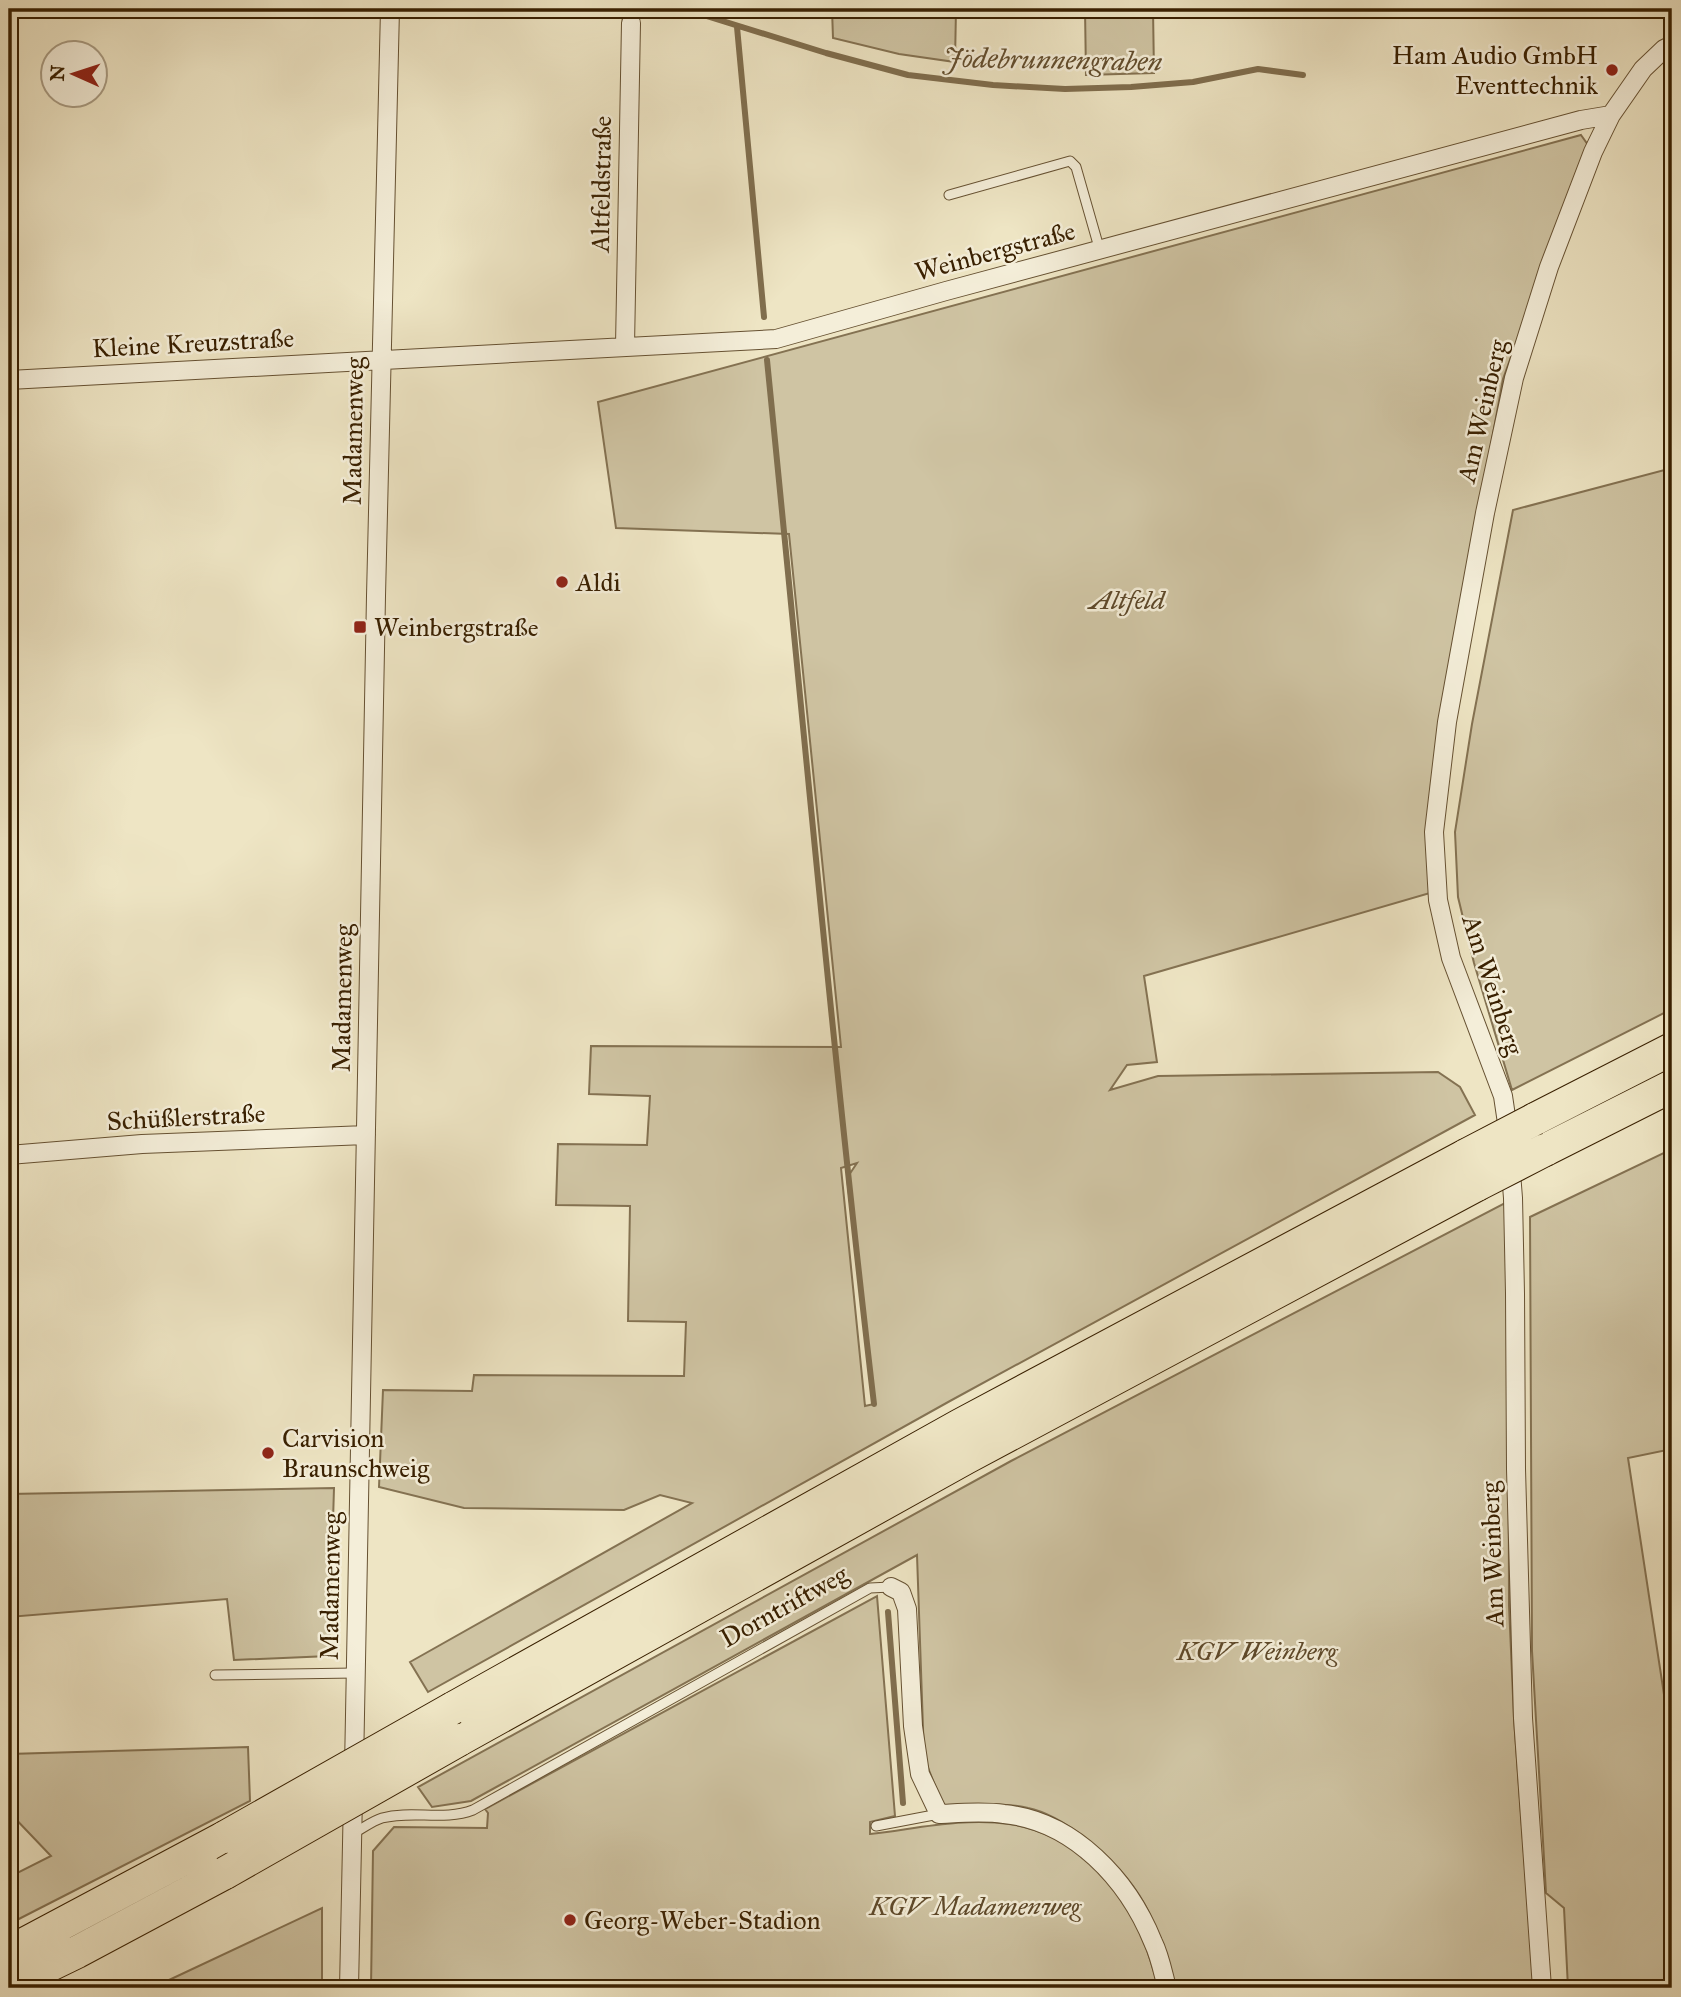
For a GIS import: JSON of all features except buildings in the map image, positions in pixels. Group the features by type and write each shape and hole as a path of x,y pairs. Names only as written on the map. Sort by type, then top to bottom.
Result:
{"highway":[{"path":"9,1952 225,1837 960,1425 1466,1155 1672,1049"},
{"path":"9,1985 225,1873 966,1458 1477,1185 1672,1086"}],"street":[{"name":"Madamenweg","path":"349,1988 390,9"},
{"name":"Altfeldstraße","path":"625,346 631,23"},
{"name":"Am Weinberg","path":"1542,1988 1523,1718 1516,1469 1515,1266 1507,1123 1503,1096 1451,958 1438,900 1432,833 1447,722 1485,513 1514,378 1549,267 1593,152 1611,115 1643,69 1672,45"},
{"name":"Weinbergstraße","path":"381,360 776,339 1581,120 1611,115"},
{"name":"Kleine Kreuzstraße","path":"9,380 381,360"},
{"name":"Schüßlerstraße","path":"9,1155 142,1144 366,1135"},
{"name":"Dorntriftweg","path":"891,1587 901,1591 907,1609 913,1726 920,1774 939,1814"},
{"path":"939,1814 1014,1815 1044,1823 1073,1840 1113,1875 1127,1892 1154,1943 1167,1988"}],"lane":[{"path":"949,195 1070,162 1076,167 1100,251"},
{"name":"Dorntriftweg","path":"352,1834 389,1817 462,1814 473,1810 870,1588 891,1587"},
{"path":"215,1675 355,1673"},
{"path":"876,1826 939,1814"}],"green space":[{"path":"832,9 956,9 955,62 899,54 833,38"},
{"path":"1085,9 1153,9 1154,73 1086,75"},
{"name":"Altfeld","path":"1581,135 1588,145 1503,379 1479,511 1430,893 1144,976 1157,1062 1127,1065 1110,1090 1158,1076 1438,1072 1460,1087 1475,1115 950,1401 428,1692 410,1662 692,1503 660,1495 624,1510 464,1508 379,1487 383,1390 472,1391 474,1375 684,1376 686,1322 628,1321 630,1206 556,1205 558,1144 647,1145 650,1096 589,1094 591,1046 841,1047 789,534 616,528 598,402","holes":["857,1163 847,1178 874,1404 865,1406 841,1168"]},
{"path":"1672,468 1672,1009 1512,1090 1474,963 1458,897 1455,832 1472,724 1513,510"},
{"path":"1672,1149 1672,1449 1628,1458 1672,1747 1672,1988 1568,1988 1564,1908 1546,1893 1532,1651 1530,1217"},
{"name":"KGV Weinberg","path":"1505,1203 1508,1234 1509,1605 1514,1719 1534,1988 1176,1988 1145,1904 1120,1870 1084,1837 1058,1819 1019,1806 943,1807 924,1757 917,1555 471,1801 432,1807 418,1787 1011,1461"},
{"path":"334,1488 329,1656 234,1660 227,1599 9,1617 9,1494"},
{"name":"KGV Madamenweg","path":"877,1596 895,1816 870,1822 870,1834 940,1824 992,1822 1030,1828 1049,1836 1084,1858 1100,1872 1126,1904 1140,1930 1159,1988 371,1988 373,1851 394,1827 487,1828 488,1813 485,1809"},
{"path":"248,1747 250,1801 9,1924 9,1877 51,1856 9,1812 9,1754"},
{"path":"322,1908 322,1988 152,1988"}],"waterway":[{"name":"Jödebrunnengraben","path":"684,9 908,75 993,85 1065,89 1131,87 1193,82 1258,69 1303,75"},
{"path":"737,27 764,317"},
{"path":"767,360 831,1013 874,1404"},
{"path":"888,1612 903,1803"}],"place":[{"name":"Ham Audio GmbH Eventtechnik","path":"1612,70"},
{"name":"Aldi","path":"562,582"},
{"name":"Weinbergstraße","path":"360,627"},
{"name":"Carvision Braunschweig","path":"268,1453"},
{"name":"Georg-Weber-Stadion","path":"570,1920"}]}
